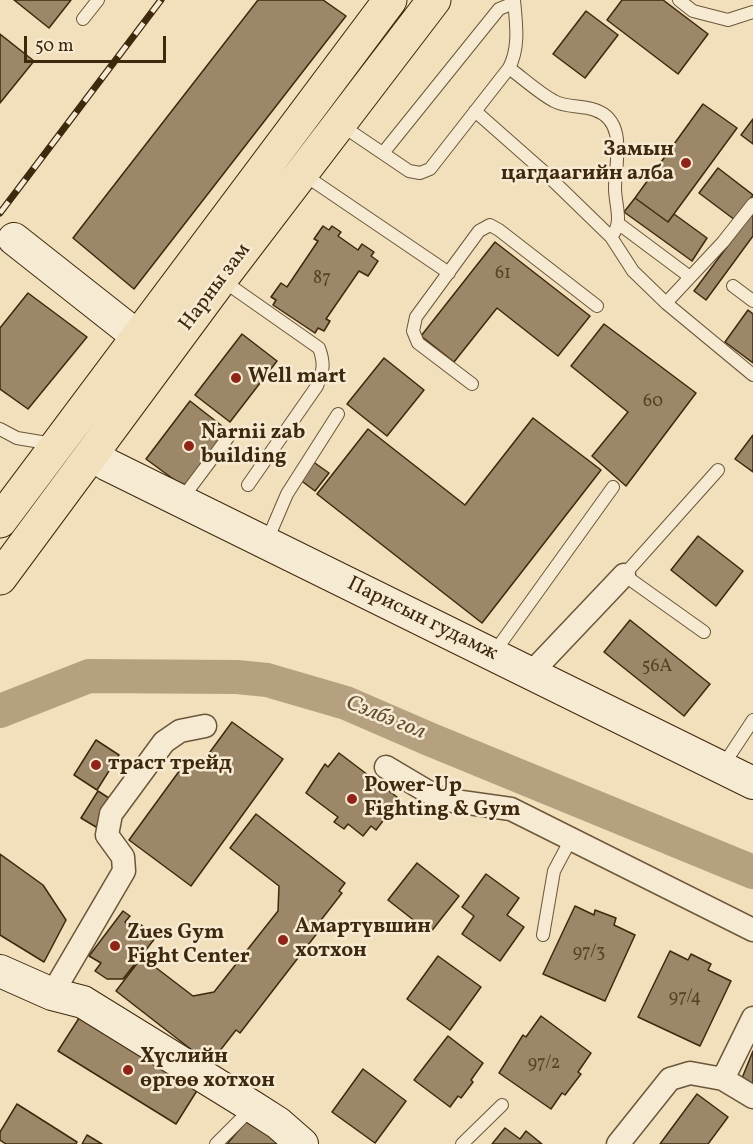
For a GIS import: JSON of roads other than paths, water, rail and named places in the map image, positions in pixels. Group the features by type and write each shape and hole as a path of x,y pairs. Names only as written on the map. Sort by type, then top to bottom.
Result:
{"main road":[{"name":"Нарны зам","path":"0,520 390,0"},
{"name":"Нарны зам","path":"0,578 222,279 434,0"},
{"path":"301,117 320,120 326,126 340,123 340,110 328,107 321,90"}],"street":[{"path":"14,239 137,336"},
{"name":"Парисын гудамж","path":"92,454 108,465 266,544 753,783"},
{"path":"531,673 624,575"},
{"path":"52,994 124,871 123,857 106,835 111,814 164,742 180,731 205,726"},
{"path":"386,767 440,799 512,809 753,930"},
{"path":"0,971 52,994 83,1002 278,1123 302,1144"},
{"path":"723,1079 753,1018"},
{"path":"618,1144 670,1079 690,1073 723,1079 753,1097"}],"lane":[{"path":"83,20 98,0"},
{"path":"679,0 693,11 728,20 753,12"},
{"path":"340,123 383,153 409,171 420,173 430,169 509,68 513,60 517,38 514,2 499,9 383,153"},
{"path":"509,68 556,103 594,109 610,120 616,131 618,147 615,170 619,224 611,237"},
{"path":"475,111 543,171 611,237 633,271 666,303 753,375"},
{"path":"302,173 449,273"},
{"path":"666,303 723,242 753,204"},
{"path":"619,224 690,277"},
{"path":"472,384 418,343 413,331 416,317 479,231 490,225 499,230 597,306"},
{"path":"222,279 319,348 324,361 323,371 316,386 249,485"},
{"path":"733,286 753,301"},
{"path":"266,544 286,494 338,414"},
{"path":"0,429 17,438 57,444"},
{"path":"181,501 229,436"},
{"path":"704,632 624,575 718,471"},
{"path":"492,654 613,487"},
{"path":"722,768 753,720"},
{"path":"543,935 554,871 571,839"},
{"path":"462,1144 502,1106"},
{"path":"216,1144 253,1107"}],"waterway":[{"name":"Сэлбэ гол","path":"0,711 89,676 237,677 267,680 346,703 753,872"}],"railway":[{"path":"0,213 161,0"}],"place":[{"name":"Замын цагдаагийн алба","path":"686,163"},
{"name":"Well mart","path":"236,378"},
{"name":"Narnii zab building","path":"189,446"},
{"name":"траст трейд","path":"96,765"},
{"name":"Power-Up Fighting & Gym","path":"352,799"},
{"name":"Амартүвшин хотхон","path":"283,940"},
{"name":"Zues Gym Fight Center","path":"115,946"},
{"name":"Хүслийн өргөө хотхон","path":"128,1070"}]}
